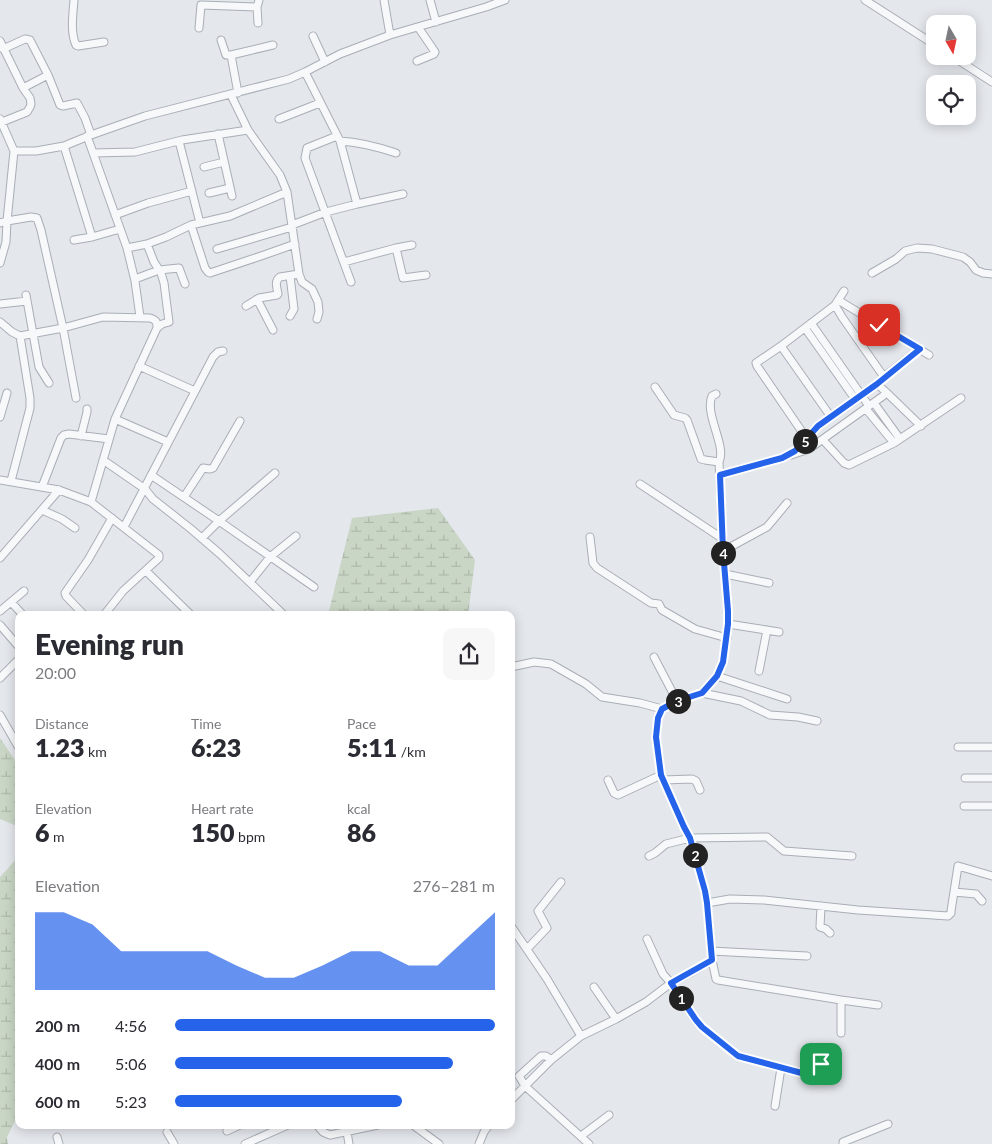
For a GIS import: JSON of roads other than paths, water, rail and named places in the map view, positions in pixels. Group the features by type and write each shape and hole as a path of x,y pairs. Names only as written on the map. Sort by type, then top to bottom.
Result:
{"street":[{"path":"74,0 73,28 76,45 104,42"},
{"path":"384,0 390,35"},
{"path":"430,0 436,22"},
{"path":"14,151 36,151 64,146 145,116 289,79 340,54 390,35 505,0"},
{"path":"865,0 926,39"},
{"path":"199,28 201,2 258,4 258,23"},
{"path":"417,61 435,52 418,27"},
{"path":"313,36 325,62"},
{"path":"3,49 25,40 30,40 61,106 77,103 85,118 93,153 127,248 135,278 140,317"},
{"path":"221,40 225,54 231,55 273,45"},
{"path":"0,41 23,88 30,98 30,108 27,112 1,120 14,151 4,222 6,242 0,263"},
{"path":"231,55 234,94 248,130 280,175 287,192 299,274 302,282 312,289 318,302 320,312 317,319"},
{"path":"966,65 992,82"},
{"path":"305,72 338,138 357,204"},
{"path":"23,88 48,75"},
{"path":"279,119 320,103"},
{"path":"93,153 135,152 179,141 248,130"},
{"path":"218,134 232,196"},
{"path":"351,282 305,158 307,148 338,138 396,153"},
{"path":"179,141 200,223"},
{"path":"64,146 92,237"},
{"path":"204,167 224,162"},
{"path":"209,193 230,188"},
{"path":"115,215 148,203 192,191"},
{"path":"127,248 147,244 191,225 230,216 287,192"},
{"path":"217,249 292,226 326,212 403,194"},
{"path":"4,222 31,217 37,218 63,328 76,398"},
{"path":"191,225 205,268 210,273 295,244"},
{"path":"74,240 120,230"},
{"path":"91,502 115,419 157,328 169,322 164,283 160,270 154,262 147,244"},
{"path":"344,262 412,245"},
{"path":"396,248 403,278 426,275"},
{"path":"872,273 906,252 917,248 932,249 963,257 976,270 992,274"},
{"path":"135,278 160,270 179,268 185,284"},
{"path":"246,306 256,299 277,295 276,283 278,279 299,274"},
{"path":"290,276 294,309 290,316"},
{"path":"807,438 756,364 837,303 844,292"},
{"path":"0,304 27,298 39,367 50,382"},
{"path":"256,299 273,330"},
{"path":"837,303 929,354"},
{"path":"837,303 842,318 884,377"},
{"path":"0,322 20,336 63,328 103,317 140,317 156,320 157,328"},
{"path":"811,323 858,397"},
{"path":"804,328 858,397 870,406 897,442"},
{"path":"10,481 30,408 20,336"},
{"path":"781,346 834,431"},
{"path":"720,475 787,455 801,445 818,426 877,384 920,349"},
{"path":"124,527 213,357 222,351"},
{"path":"139,366 195,392"},
{"path":"877,384 921,426"},
{"path":"655,387 674,415 687,420 701,459 719,462"},
{"path":"787,455 793,455 809,449 870,406 886,392"},
{"path":"0,417 7,393"},
{"path":"702,693 717,676 723,662 728,624 719,462 721,457 709,404 712,396 716,394"},
{"path":"823,440 844,464 848,465 897,442 961,398"},
{"path":"81,436 87,409"},
{"path":"115,419 168,442"},
{"path":"184,496 203,468 213,468 240,421"},
{"path":"42,487 60,438 64,435 109,439"},
{"path":"103,460 145,489 153,499 202,538 280,611"},
{"path":"202,538 275,473"},
{"path":"151,475 314,587"},
{"path":"0,480 59,490 91,502 159,555 159,558 123,591 107,611"},
{"path":"640,484 723,539"},
{"path":"0,558 59,490"},
{"path":"723,551 767,527 787,503"},
{"path":"42,510 62,519 75,528"},
{"path":"80,611 65,593 88,560 112,518"},
{"path":"250,582 270,557 296,536"},
{"path":"590,537 593,563 597,568 651,603 658,603 662,610 695,629 726,638"},
{"path":"146,571 187,611"},
{"path":"725,574 769,582"},
{"path":"0,611 24,592"},
{"path":"11,602 19,611"},
{"path":"728,624 779,632"},
{"path":"0,625 15,642"},
{"path":"759,670 767,630"},
{"path":"654,657 677,701"},
{"path":"515,666 534,662 551,664 586,684 602,697 640,703 662,709"},
{"path":"0,678 15,663"},
{"path":"717,676 787,699"},
{"path":"817,721 798,717 770,715 741,701 702,693 677,701 662,709 658,718 656,737 662,778 690,838 705,891 715,978 878,1005"},
{"path":"0,716 15,741"},
{"path":"958,747 992,747"},
{"path":"608,780 614,793 618,795 662,778 692,779 696,781 700,790"},
{"path":"965,778 992,778"},
{"path":"964,806 992,806"},
{"path":"649,856 660,850 664,844 690,838 767,837 784,851 852,856"},
{"path":"707,903 730,899 764,900 858,910 948,916 952,911 957,868 959,866 992,876"},
{"path":"527,949 547,928 538,911 561,882"},
{"path":"954,892 976,894 982,901"},
{"path":"821,906 820,927 830,933"},
{"path":"515,932 547,979 581,1036"},
{"path":"647,939 663,974 696,1020 738,1056 809,1075 814,1074 821,1064"},
{"path":"711,951 807,956"},
{"path":"515,1096 551,1060 581,1036 646,1002 671,983 712,960"},
{"path":"594,987 616,1019"},
{"path":"841,1000 841,1033"},
{"path":"551,1060 546,1056 541,1056 519,1075 525,1086 589,1144"},
{"path":"776,1106 781,1068"},
{"path":"581,1136 609,1115"},
{"path":"843,1144 843,1142 888,1124"},
{"path":"226,1131 231,1129"},
{"path":"245,1144 279,1129"},
{"path":"320,1129 330,1135 360,1129"},
{"path":"419,1129 439,1144"},
{"path":"479,1129 482,1136"},
{"path":"479,1144 486,1129"},
{"path":"167,1132 174,1144"},
{"path":"347,1132 349,1144"}]}
